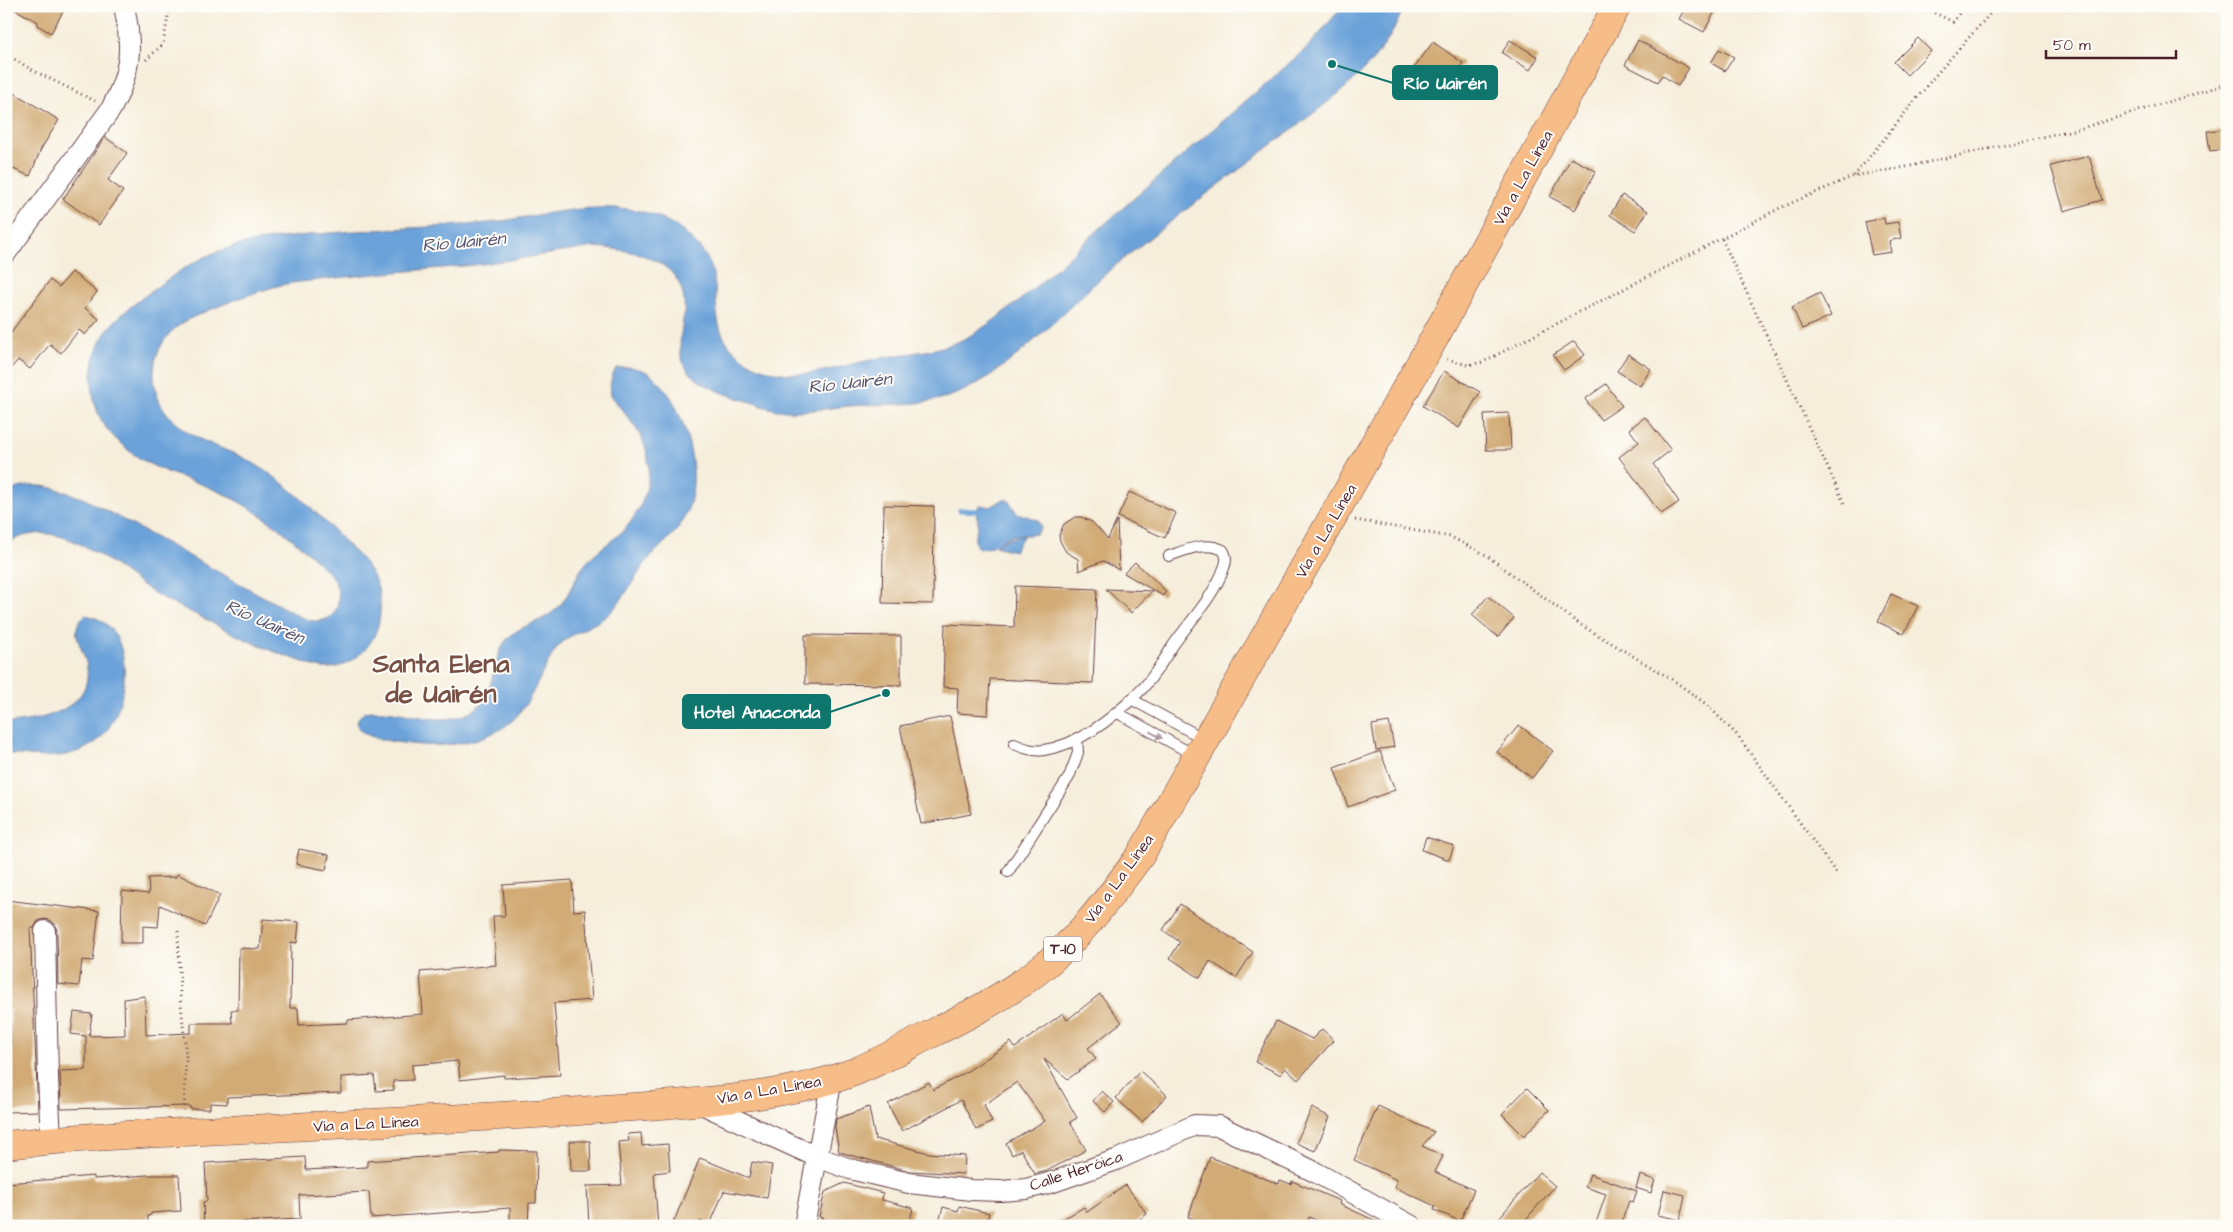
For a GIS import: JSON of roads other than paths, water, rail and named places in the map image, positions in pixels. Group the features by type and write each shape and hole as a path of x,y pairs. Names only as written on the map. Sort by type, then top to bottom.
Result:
{"highway":[{"name":"Vía a La Línea","path":"6,1145 51,1140 183,1132 465,1119 695,1102 762,1094 849,1074 984,1007 1035,973 1068,944 1103,905 1140,856 1430,346 1617,6"}],"street":[{"path":"6,253 111,109 127,74 130,49 129,29 124,6"},
{"path":"46,931 48,1078 51,1140"},
{"path":"804,1226 832,1079"},
{"name":"Calle Heróica","path":"695,1102 818,1157 850,1169 909,1183 1001,1191 1026,1188 1083,1173 1185,1128 1204,1124 1220,1126 1315,1172 1412,1226"}],"lane":[{"path":"1014,744 1043,751 1077,738 1116,712 1144,687 1208,597 1226,561 1226,555 1223,550 1210,546 1168,556"},
{"path":"1131,699 1202,749"},
{"path":"1116,712 1202,749"},
{"path":"1008,872 1069,777 1078,752 1077,738"}],"water":[{"path":"1343,6 1404,6 1396,25 1381,50 1361,73 1343,89 1117,264 1044,332 1005,365 965,390 937,400 908,404 785,411 736,398 716,390 690,373 682,360 680,347 684,314 683,296 678,281 669,270 657,261 642,255 594,247 474,265 364,275 277,286 239,298 178,326 166,338 157,354 155,362 155,388 161,405 166,412 184,430 253,463 290,489 360,558 377,584 380,608 378,627 375,634 368,646 358,656 342,665 330,668 316,667 247,640 164,599 106,559 67,538 47,534 27,535 6,544 6,493 27,486 46,487 85,499 308,620 324,620 336,610 338,595 333,579 316,560 291,538 265,518 222,493 164,471 139,458 106,428 97,409 92,388 93,367 98,346 109,328 140,299 189,266 214,253 251,242 317,234 478,224 588,208 616,208 643,212 667,221 699,247 711,267 716,291 717,314 723,335 729,345 739,355 763,369 802,374 935,349 968,337 1023,298 1107,222 1308,47"},
{"path":"628,367 646,372 661,384 677,409 687,436 693,467 693,489 683,521 676,531 647,561 610,613 562,642 550,659 519,714 499,730 487,736 462,743 422,745 390,741 374,737 360,730 357,725 358,719 364,712 390,712 443,719 456,718 478,707 489,689 498,657 508,638 517,631 548,616 559,607 587,562 625,529 636,515 648,483 649,472 646,450 635,427 611,395 610,388 616,368"},
{"path":"1002,500 1008,500 1017,513 1038,520 1041,528 1036,534 1013,536 983,549 978,548 975,536 978,526 976,510 980,505 991,507"},
{"path":"1024,535 1014,551 995,546 1005,540"},
{"path":"85,615 103,622 115,634 122,652 124,671 122,692 117,712 108,729 96,742 86,748 64,755 41,757 6,753 6,723 32,720 60,711 72,704 81,694 86,682 87,668 78,640 77,627"}],"waterway":[{"path":"960,510 979,511"}],"place":[{"name":"Río Uairén","path":"1332,64"},
{"name":"Hotel Anaconda","path":"886,693"}],"district":[{"name":"Santa Elena de Uairén","path":"441,679"}]}
